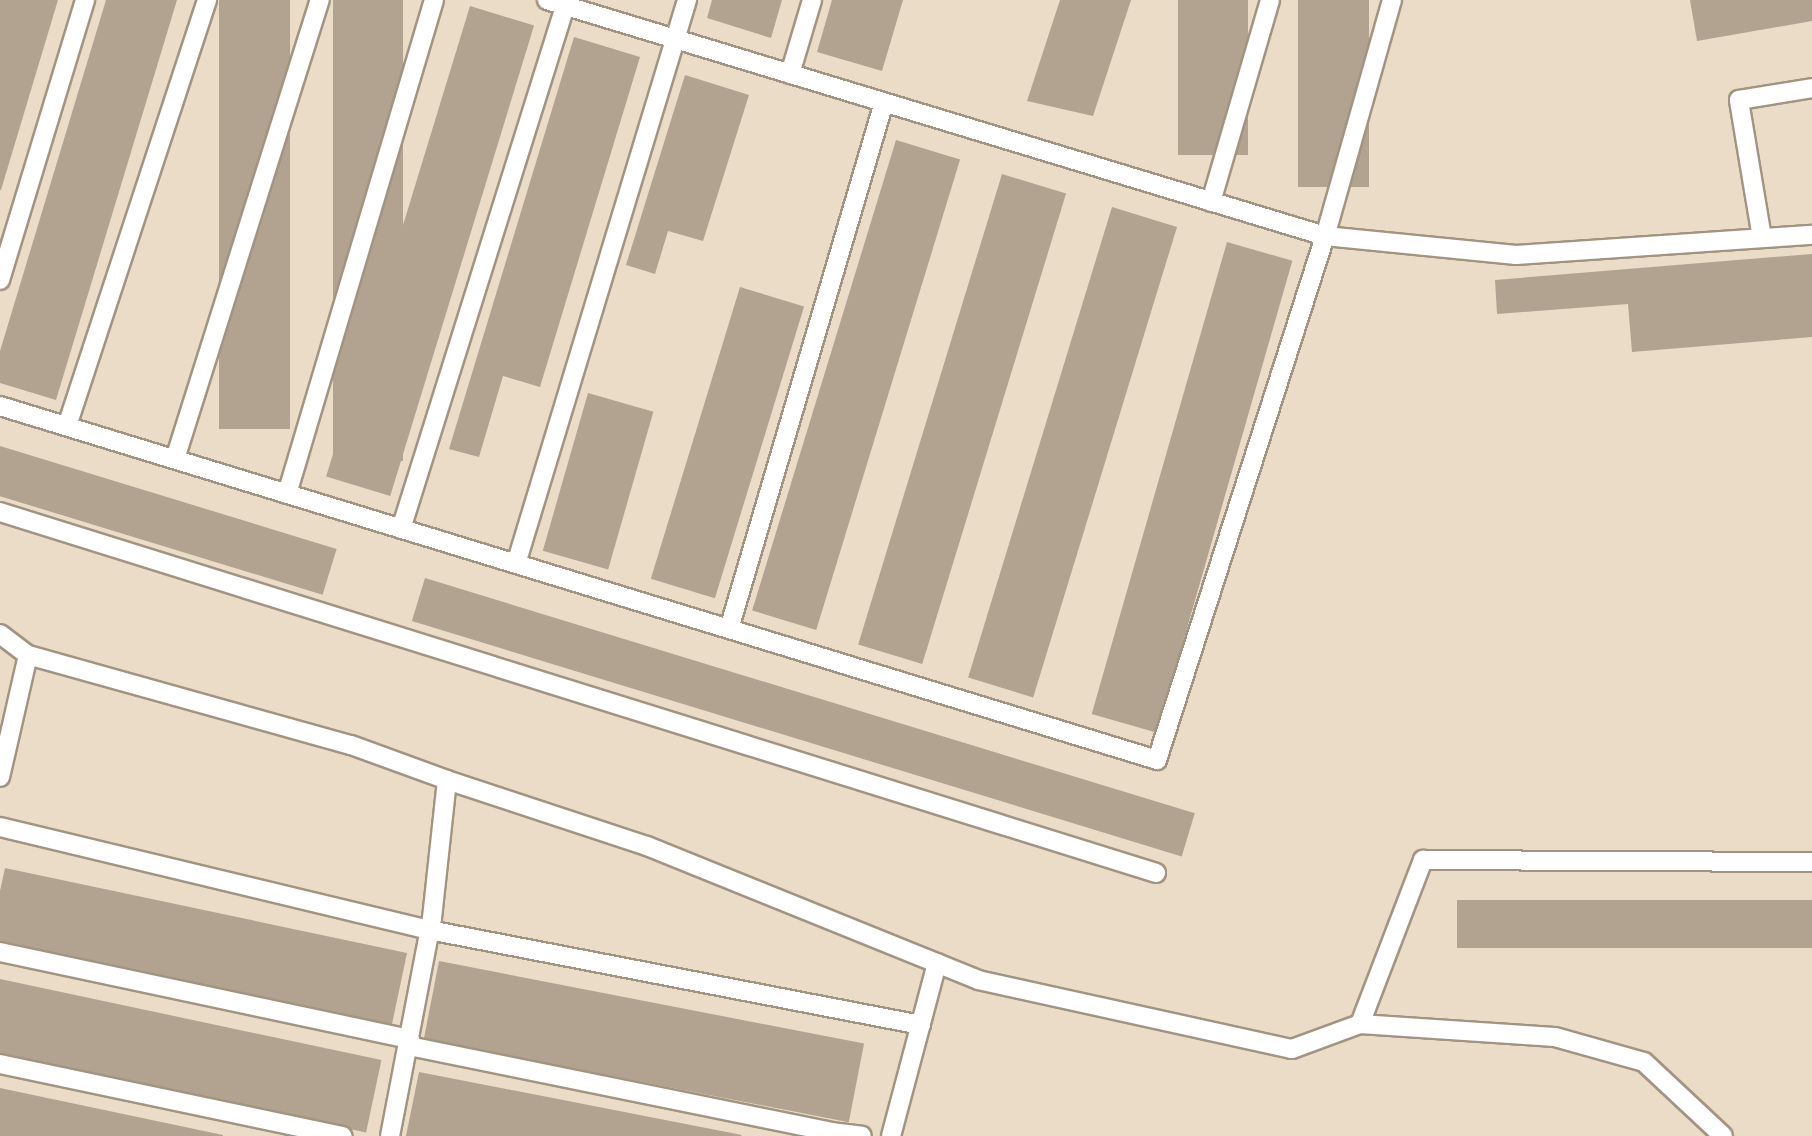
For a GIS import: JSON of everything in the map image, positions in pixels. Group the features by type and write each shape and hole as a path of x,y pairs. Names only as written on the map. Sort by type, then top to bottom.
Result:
{"lane":[{"path":"0,280 85,0"},
{"path":"67,426 207,0"},
{"path":"174,459 320,0"},
{"path":"287,494 434,0"},
{"path":"516,564 687,0"},
{"path":"790,74 812,0"},
{"path":"1211,202 1270,0"},
{"path":"0,406 1157,760 1325,236 1392,0"},
{"path":"401,529 560,2 1325,236 1516,255 1812,235"},
{"path":"1762,238 1738,100 1812,88"},
{"path":"729,629 884,102"},
{"path":"0,512 1156,873"},
{"path":"0,634 28,655 351,745 447,780 647,846 978,980 1292,1050 1360,1024 1555,1037 1644,1062 1723,1136"},
{"path":"0,777 28,655"},
{"path":"390,1136 410,1042 429,930 447,780"},
{"path":"0,827 429,930 921,1025"},
{"path":"1360,1024 1423,860 1812,862"},
{"path":"0,952 830,1134 862,1136"},
{"path":"891,1136 937,963"},
{"path":"0,1064 343,1136"}],"building":[{"path":"0,0 58,0 1,190 0,190"},
{"path":"106,0 177,0 56,400 0,383 0,351"},
{"path":"219,0 290,0 290,429 219,429"},
{"path":"333,0 403,0 403,461 333,461"},
{"path":"712,0 782,0 771,38 707,18"},
{"path":"832,0 903,0 882,71 817,52"},
{"path":"1060,0 1131,0 1093,116 1027,101"},
{"path":"1178,0 1248,0 1248,155 1178,155"},
{"path":"1298,0 1369,0 1369,187 1298,187"},
{"path":"1690,0 1812,0 1812,21 1697,41"},
{"path":"470,6 534,26 390,496 326,477"},
{"path":"574,37 640,57 540,387 503,376 479,457 449,449"},
{"path":"685,75 749,95 703,241 668,231 655,274 626,265"},
{"path":"896,140 960,160 816,630 752,611"},
{"path":"1002,174 1066,194 922,664 858,645"},
{"path":"1112,207 1177,227 1033,697 968,678"},
{"path":"1227,242 1292,261 1157,733 1092,714"},
{"path":"1812,254 1812,337 1632,352 1628,304 1497,314 1495,280"},
{"path":"740,287 804,307 715,598 651,579"},
{"path":"588,393 653,412 608,569 543,551"},
{"path":"0,446 337,549 323,595 0,496"},
{"path":"425,578 1195,813 1182,856 412,621"},
{"path":"5,868 407,953 392,1024 0,942 0,891"},
{"path":"1457,900 1812,900 1812,948 1457,948"},
{"path":"439,961 864,1044 849,1122 424,1040"},
{"path":"0,979 381,1060 366,1132 0,1055"},
{"path":"419,1072 742,1135 406,1136"},
{"path":"0,1088 223,1135 223,1136 0,1136"}]}
